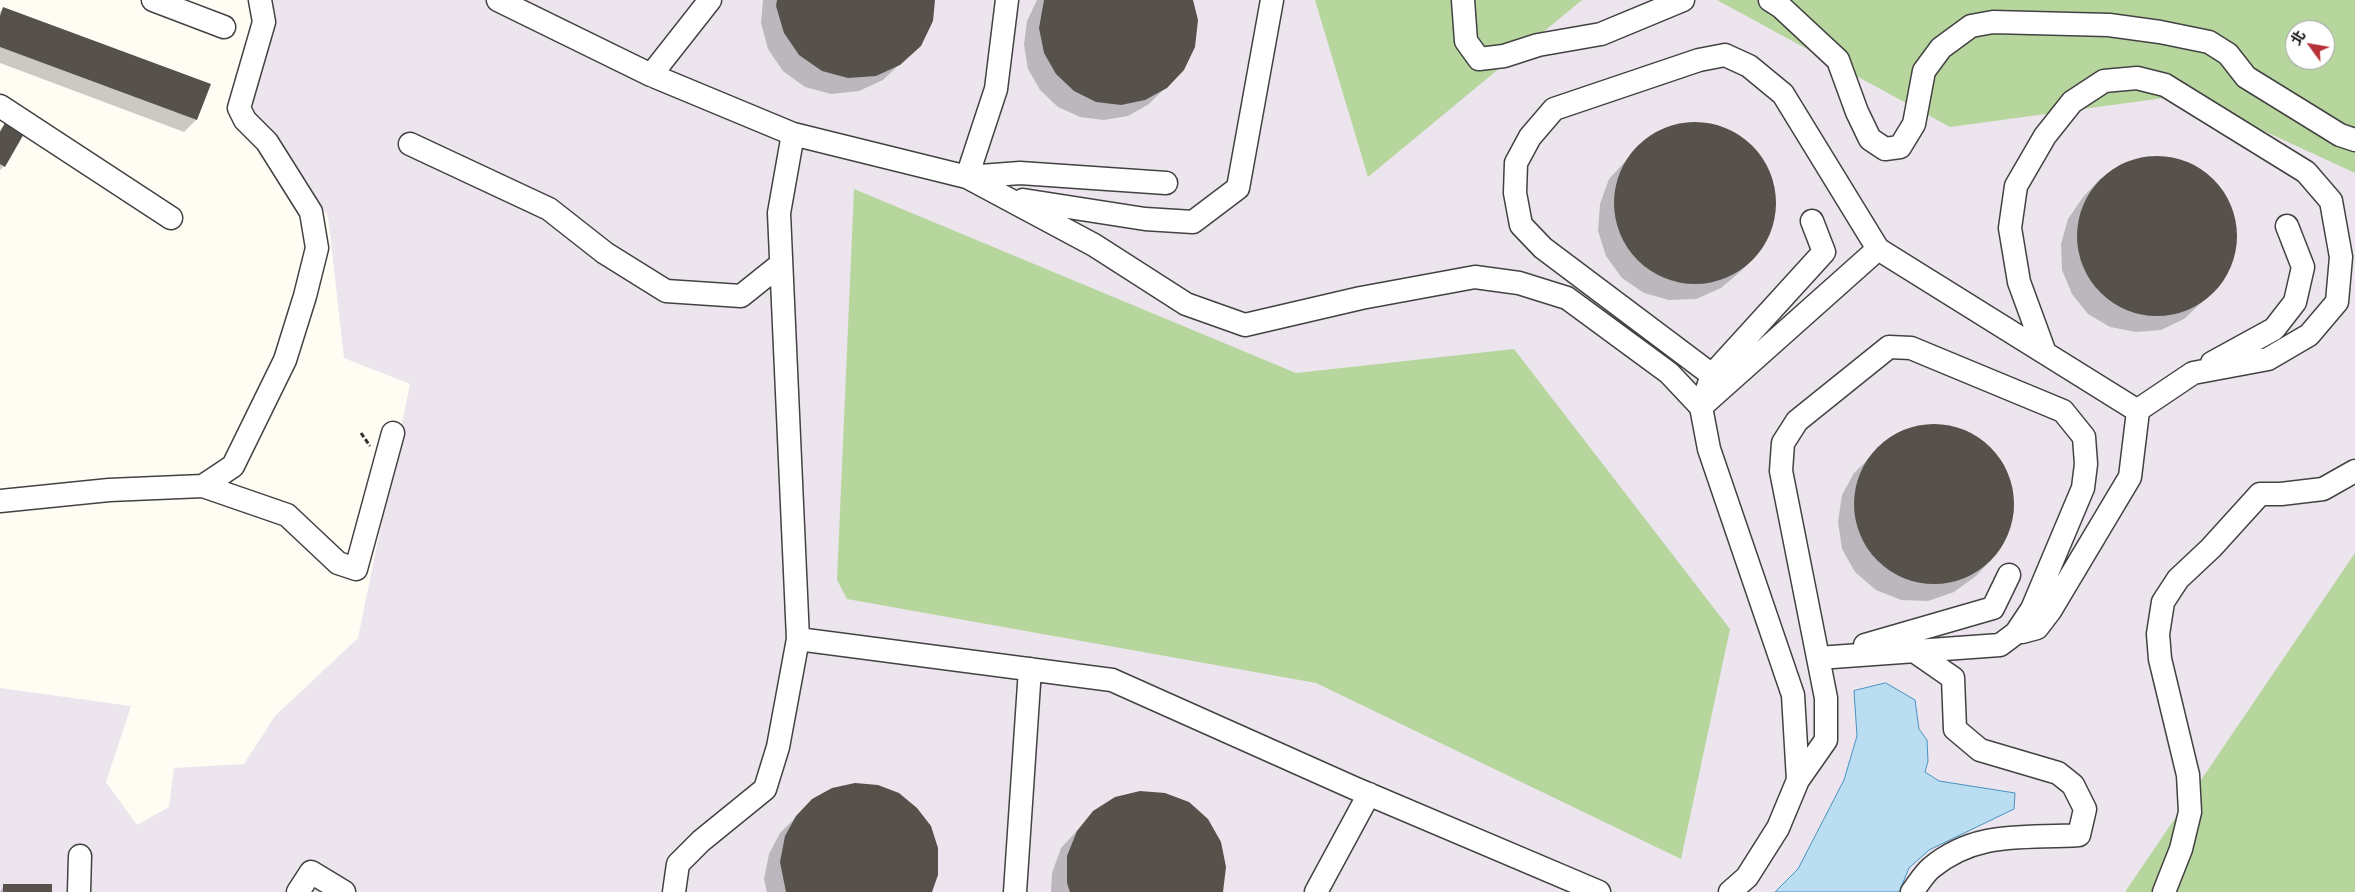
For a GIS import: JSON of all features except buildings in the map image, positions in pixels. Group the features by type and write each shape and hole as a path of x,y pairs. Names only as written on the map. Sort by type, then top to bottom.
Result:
{"lane":[{"path":"153,0 224,27"},
{"path":"204,486 233,466 285,360 305,296 317,248 312,212 267,142 245,120 239,108 264,22 260,0"},
{"path":"498,0 651,75 793,134 967,177 1094,245 1186,304 1245,325 1361,298 1475,277 1518,283 1567,298 1669,373 1701,407"},
{"path":"651,75 697,0"},
{"path":"651,75 710,0"},
{"path":"967,177 996,89 1007,0"},
{"path":"1004,197 1145,219 1193,222 1238,188 1272,0"},
{"path":"1463,0 1466,41 1479,59 1504,56 1538,45 1601,34 1683,0"},
{"path":"1770,0 1781,7 1838,60 1857,112 1870,139 1885,149 1900,147 1914,124 1924,72 1941,48 1971,26 1993,22 2109,25 2160,32 2209,42 2228,54 2246,77 2340,135 2355,140"},
{"path":"1712,375 1543,248 1521,225 1515,193 1516,163 1530,137 1554,109 1699,60 1725,55 1749,66 1783,94 1878,249 2138,410"},
{"path":"2045,353 2019,282 2010,228 2016,186 2045,136 2072,102 2104,81 2137,78 2166,85 2306,172 2330,201 2341,256 2337,302 2309,335 2268,359 2194,373"},
{"path":"0,106 171,218"},
{"path":"674,892 678,864 702,841 765,789 778,746 798,639 780,213 793,134"},
{"path":"410,144 549,209 605,252 666,291 741,296 781,264"},
{"path":"967,177 1020,173 1166,183"},
{"path":"1798,780 1793,695 1709,449 1701,407 1712,375 1824,252 1812,221"},
{"path":"2016,633 2037,628 2050,611 2130,477 2138,410 2194,373 2274,329 2295,302 2303,267 2287,226"},
{"path":"1701,407 1878,249"},
{"path":"1730,892 1747,877 1778,828 1798,780 1826,740 1826,698 1780,472 1783,443 1797,421 1889,347 1911,348 2063,411 2084,437 2086,464 2083,488 2032,608 2016,633 2000,645 1818,658 1993,608 2009,575"},
{"path":"0,501 109,490 204,486 287,514 338,562 356,568 393,433"},
{"path":"2164,892 2181,849 2190,812 2188,775 2160,660 2158,634 2163,602 2178,579 2212,548 2260,494 2281,494 2323,489 2355,471"},
{"path":"798,639 1112,680 1369,794 1599,892"},
{"path":"1912,892 1930,869 1965,846 2005,837 2079,835 2085,809 2073,785 2058,773 1980,750 1955,729 1953,678 1914,651"},
{"path":"1015,892 1030,669"},
{"path":"1316,892 1369,794"},
{"path":"79,892 80,856"},
{"path":"298,892 310,872 344,892"}],"shaded area":[{"path":"270,0 2265,0 2285,20 2285,70 2335,69 2355,86 2355,849 2327,892 0,892 0,688 131,706 106,782 137,825 169,807 174,768 244,764 275,716 358,638 410,384 344,358 328,216 246,107 275,12"}],"green space":[{"path":"1315,0 1582,0 1368,177"},
{"path":"1717,0 2355,0 2355,173 2186,95 1950,127"},
{"path":"854,189 1296,373 1514,349 1730,629 1681,859 1316,683 847,599 837,580"},
{"path":"2355,553 2355,892 2125,892"}],"water":[{"path":"1886,683 1915,700 1919,729 1927,740 1928,761 1925,772 1939,781 2015,793 2014,809 1929,850 1909,868 1899,892 1775,892 1798,869 1844,780 1857,736 1854,691"}]}
